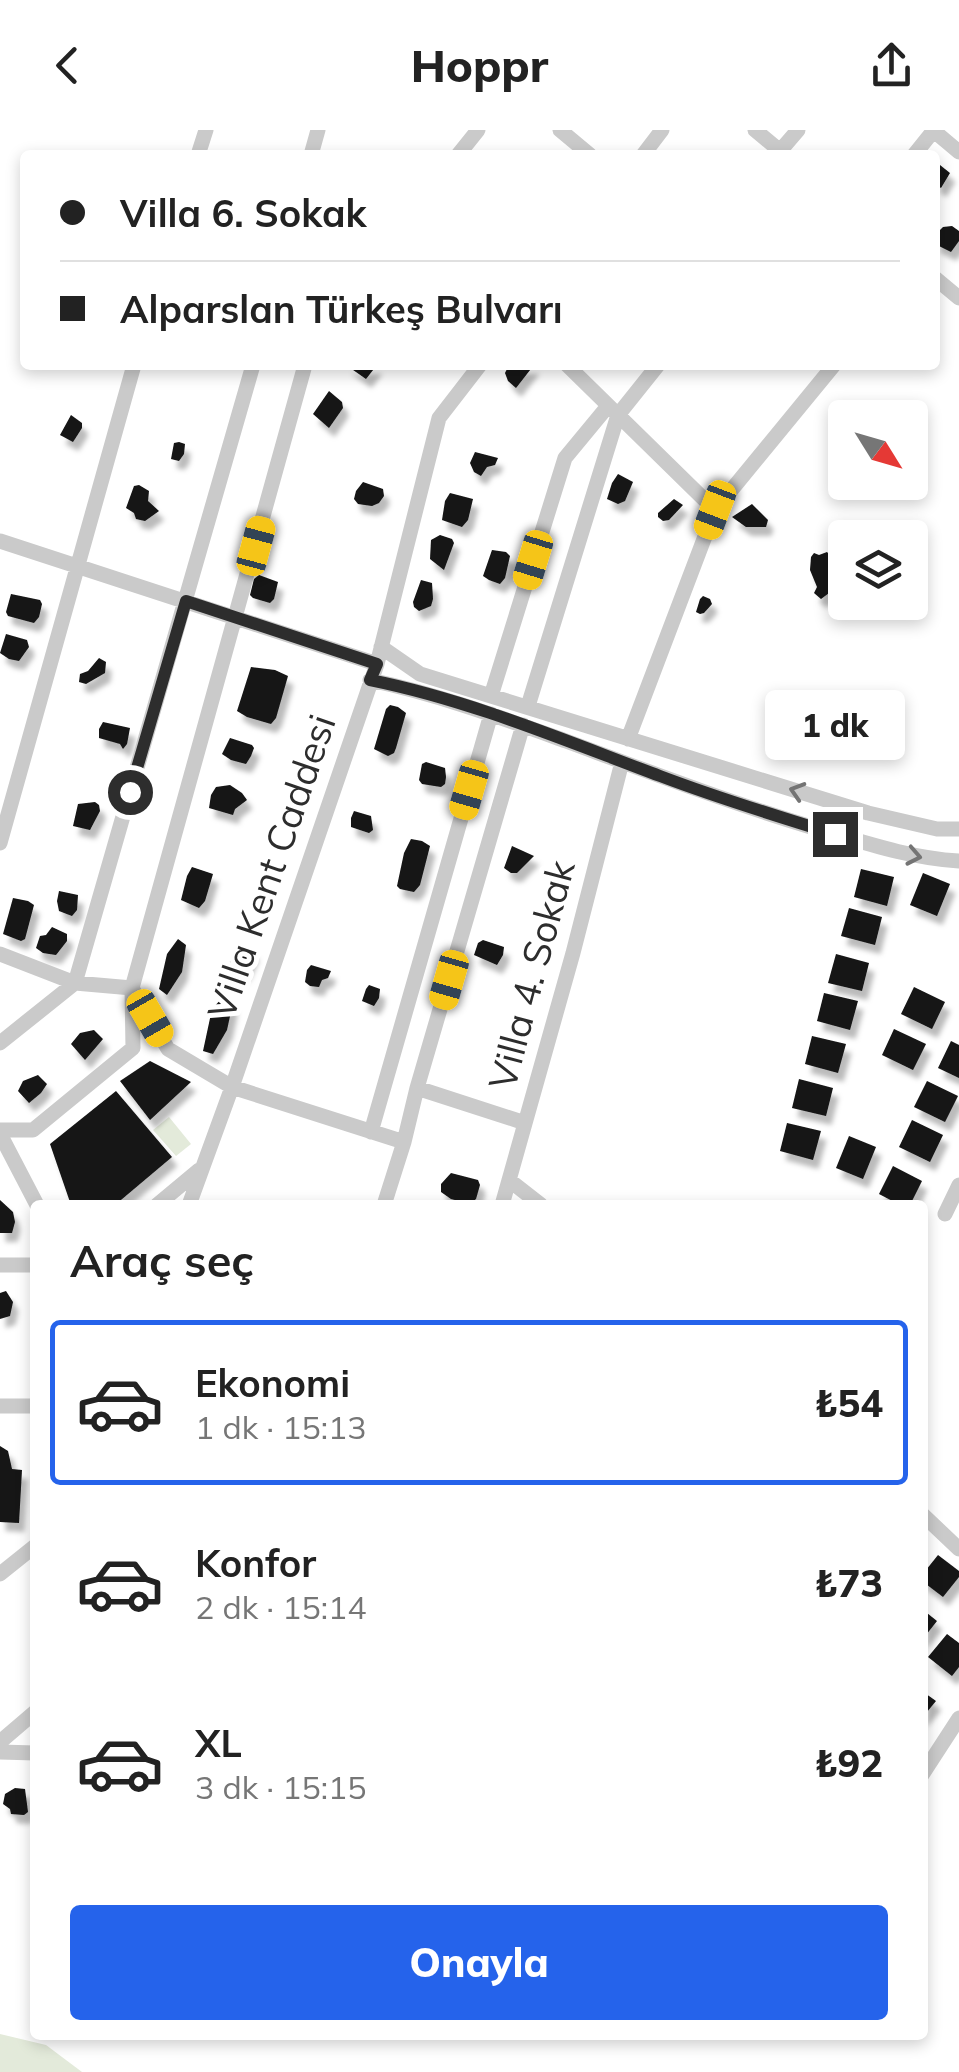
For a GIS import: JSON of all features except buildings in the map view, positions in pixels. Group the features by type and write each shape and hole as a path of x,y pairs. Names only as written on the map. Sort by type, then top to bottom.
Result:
{"street":[{"path":"462,150 478,130"},
{"path":"560,130 584,150"},
{"path":"647,150 662,130"},
{"path":"754,130 779,150"},
{"path":"918,150 934,130 959,152"},
{"path":"0,842 133,370"},
{"path":"0,1043 76,984 251,370"},
{"path":"34,1200 0,1132 32,1130 134,1048 132,988 303,370"},
{"name":"Villa Kent Caddesi","path":"190,1200 374,672 439,418 476,370"},
{"path":"572,370 715,510"},
{"path":"491,696 565,458 653,370"},
{"path":"628,739 715,510 830,370"},
{"path":"528,706 613,410"},
{"path":"0,540 236,618 404,687 784,818 894,852 959,861"},
{"path":"381,648 420,674 868,813 937,829 959,830"},
{"path":"371,1132 491,714"},
{"path":"386,1200 524,726"},
{"name":"Villa 4. Sokak","path":"503,1200 622,762"},
{"path":"0,954 76,984 132,988"},
{"path":"132,988 168,1049 232,1087 404,1142"},
{"path":"418,1088 525,1123"},
{"name":"Villa Kent Caddesi","path":"164,1200 202,1167"},
{"path":"509,1180 535,1200"},
{"path":"944,1214 959,1185"},
{"path":"0,1265 30,1266"},
{"path":"0,1406 30,1406"},
{"path":"928,1520 959,1549"},
{"path":"0,1574 30,1550"},
{"path":"0,1742 30,1716"},
{"path":"928,1765 959,1718"},
{"path":"0,1752 30,1753"}],"green space":[{"path":"169,1117 191,1144 176,1156 153,1130"},
{"path":"0,2034 46,2045 82,2072 0,2072"}],"route":[{"path":"130,792 186,601 377,664 370,680 504,718 663,777 835,834"}]}
